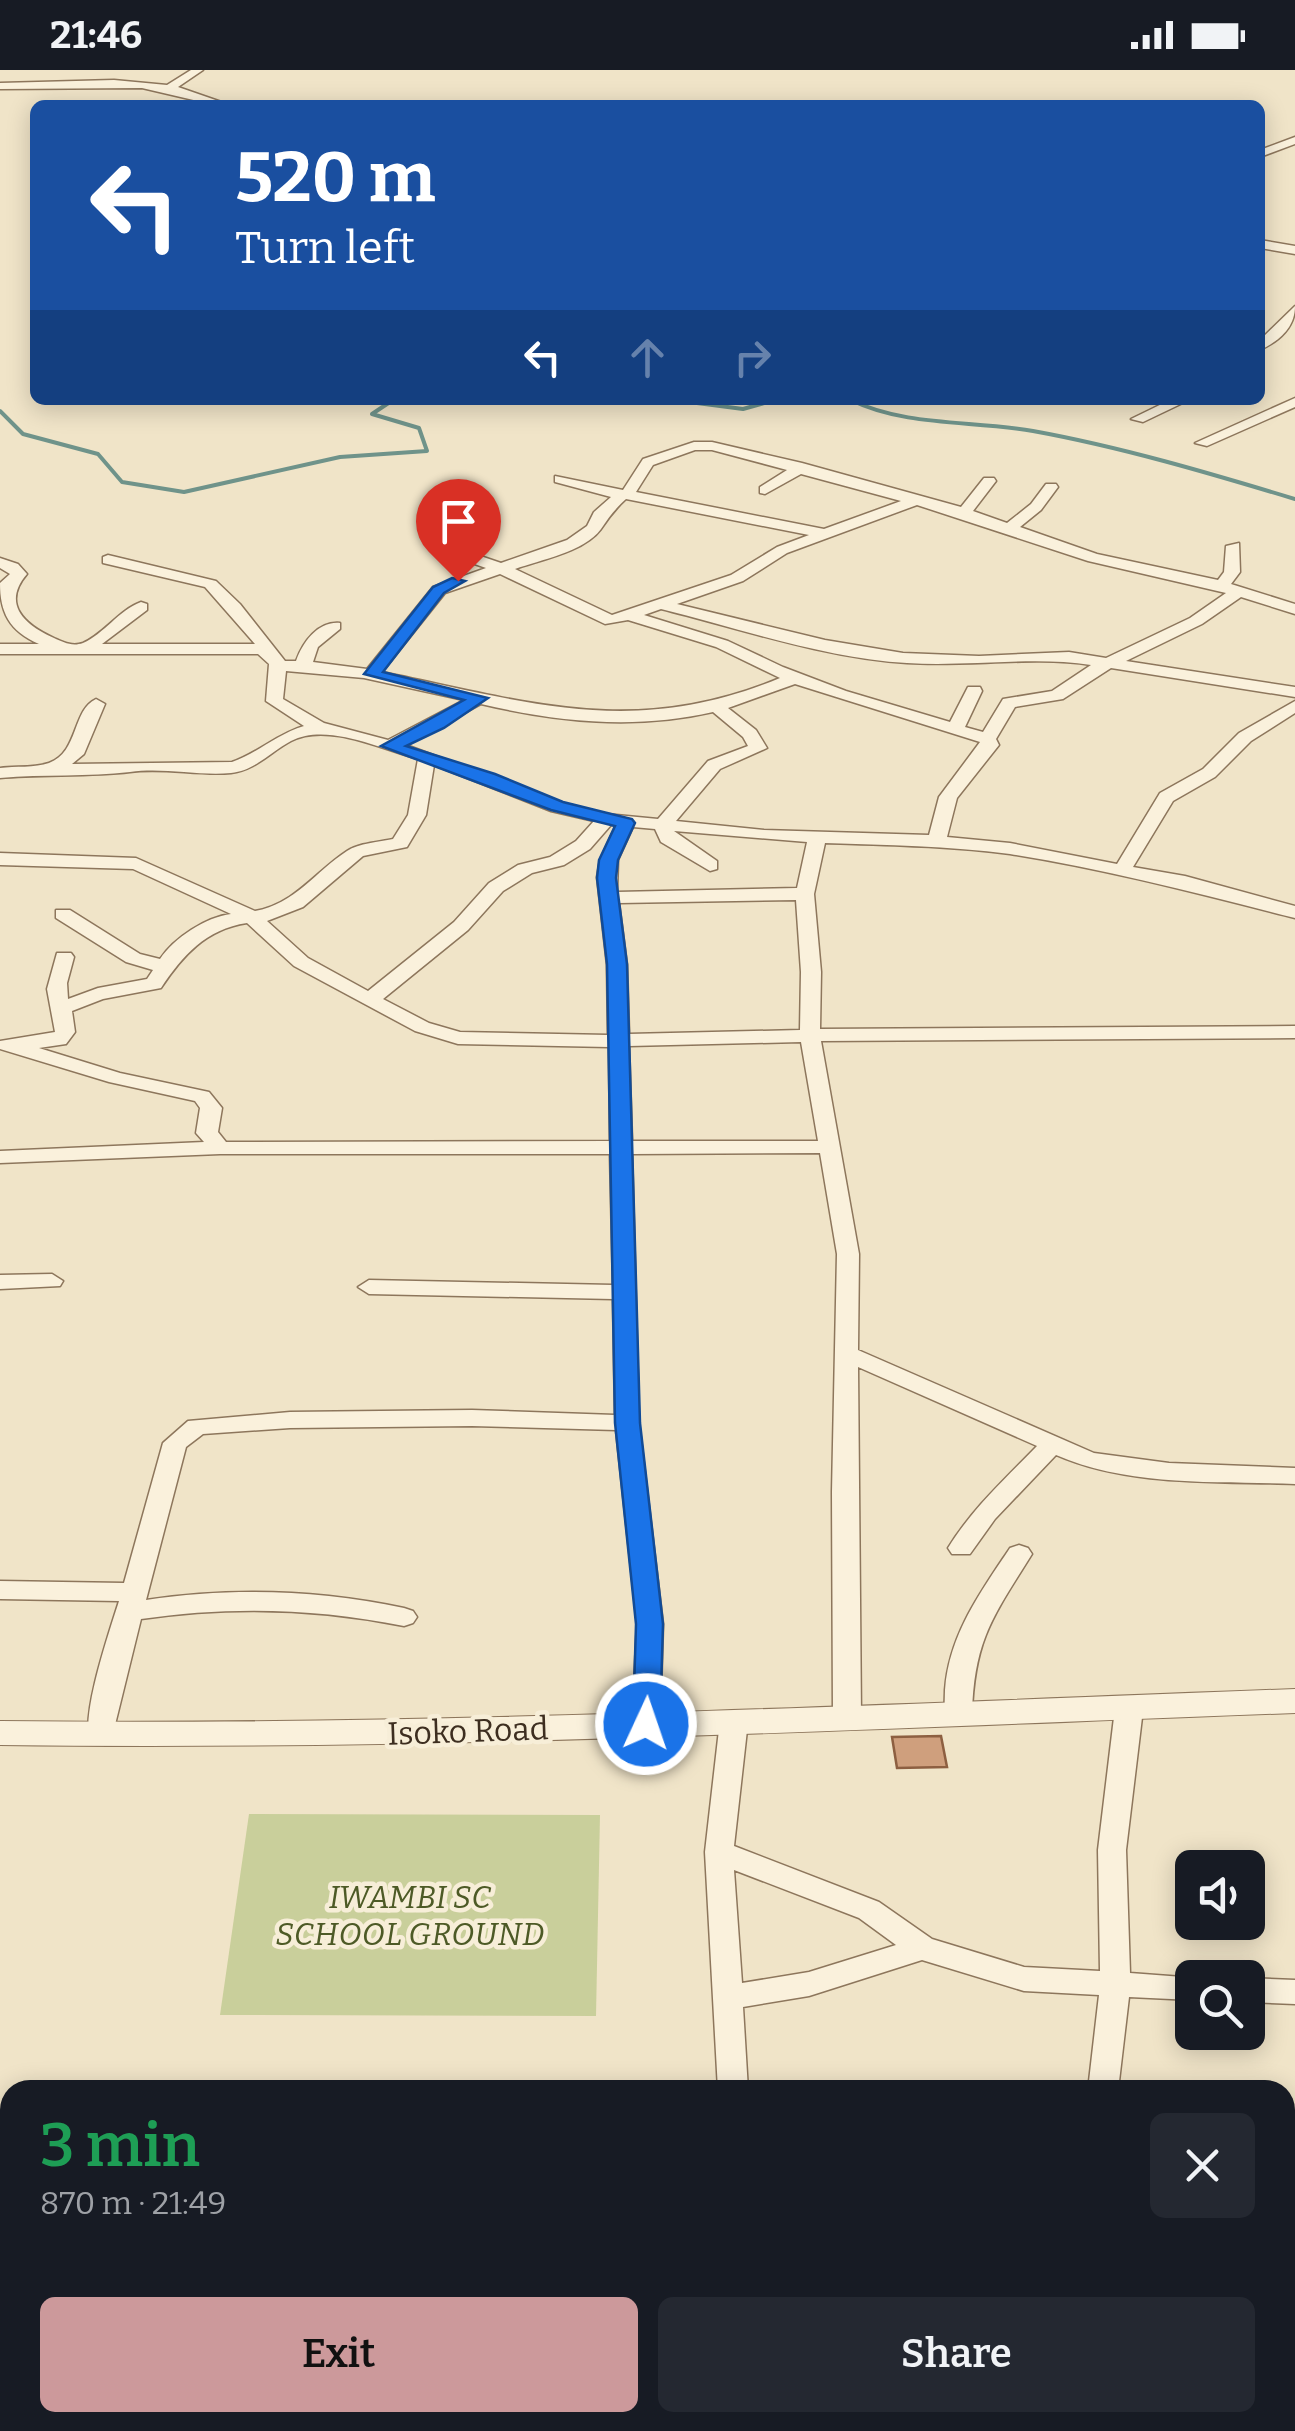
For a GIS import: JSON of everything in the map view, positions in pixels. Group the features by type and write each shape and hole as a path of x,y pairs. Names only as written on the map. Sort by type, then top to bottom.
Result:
{"street":[{"path":"172,86 198,70"},
{"path":"0,86 114,81 172,86 212,100"},
{"path":"1265,137 1295,140"},
{"path":"1265,152 1295,140"},
{"path":"1265,245 1295,250"},
{"path":"1265,339 1291,324 1295,310"},
{"path":"1265,340 1295,342"},
{"path":"1202,444 1295,402"},
{"path":"1138,419 1170,405"},
{"path":"372,674 439,590 581,538 625,494 648,462 694,446 712,446 802,467 964,513 1093,558 1230,589 1295,609"},
{"path":"766,490 802,467"},
{"path":"560,479 822,533"},
{"path":"964,513 990,480"},
{"path":"1010,528 1036,507 1051,486"},
{"path":"440,547 499,567 611,621 737,578 775,554 822,533 917,500"},
{"path":"936,840 948,797 990,745 988,739 1009,704 1057,695 1109,662 1186,626 1230,589 1234,546"},
{"path":"108,560 210,584 234,606 276,659 274,701 318,727 427,756 557,806 616,821 816,838 936,840 1208,887 1295,912"},
{"path":"0,563 18,572 6,587 8,611 18,626 76,649"},
{"path":"663,604 826,645 903,658 978,662 1048,656 1295,692"},
{"path":"76,649 141,607"},
{"path":"631,616 722,644 862,702 988,739"},
{"path":"303,666 305,652 334,626"},
{"path":"0,649 205,647 303,666 372,674 528,709 625,720 718,708 796,677"},
{"path":"956,728 974,691"},
{"path":"390,746 438,724 479,698"},
{"path":"52,768 75,754 96,704"},
{"path":"1122,870 1166,797 1209,773 1245,737 1295,706"},
{"path":"662,825 714,765 758,748 750,734 718,708"},
{"path":"0,773 52,768 104,772 131,766 191,770 234,767 252,762 286,737 318,727"},
{"path":"62,1008 98,994 154,984 172,955 207,929 249,915 266,915 296,903 357,852 400,843 417,816 427,756"},
{"path":"616,821 608,860 608,898 617,964 628,1423 650,1624 646,1724"},
{"path":"370,999 460,926 509,877 557,861 616,821"},
{"path":"662,825 667,838 710,865"},
{"path":"816,838 805,894 811,972 810,1036 846,1230 847,1717"},
{"path":"0,860 136,864 249,915 301,962 422,1027 458,1038 618,1040 1008,1031 1295,1032"},
{"path":"608,898 805,894"},
{"path":"63,914 133,958 164,967"},
{"path":"4,1045 59,1040 66,1032 56,985 64,957"},
{"path":"4,1045 116,1078 202,1096 210,1108 206,1133 220,1148"},
{"path":"0,1157 220,1148 829,1148"},
{"path":"0,1282 52,1281"},
{"path":"369,1287 625,1292"},
{"path":"848,1354 1089,1460 1122,1466 1295,1476"},
{"path":"101,1734 131,1602 175,1443 197,1427 290,1420 472,1418 628,1423"},
{"path":"960,1548 986,1513 1052,1446"},
{"path":"958,1714 962,1650 988,1600 1020,1554"},
{"path":"0,1590 131,1602 310,1600 404,1617"},
{"name":"Isoko Road","path":"0,1733 262,1736 1295,1701"},
{"path":"1103,2080 1116,1984 1112,1864 1130,1709"},
{"path":"733,2080 719,1852 734,1721"},
{"path":"719,1852 869,1910 922,1948 1024,1979 1175,1987"},
{"path":"729,1996 810,1984 922,1948"},
{"path":"1265,1991 1295,1992"}],"green space":[{"name":"IWAMBI SC SCHOOL GROUND","path":"249,1814 600,1815 596,2016 220,2015"}],"building":[{"path":"941,1736 947,1767 897,1768 892,1737"}],"waterway":[{"path":"0,411 23,434 98,454 122,482 184,492 340,457 427,451 419,428 372,414 386,405"},
{"path":"712,405 743,409 757,405"},
{"path":"863,405 894,415 1033,431 1099,445 1295,499"}],"route":[{"path":"458,581 439,590 372,674 479,698 438,724 390,746 427,756 557,806 626,823 608,860 606,878 617,964 628,1423 650,1624 646,1724"}]}
